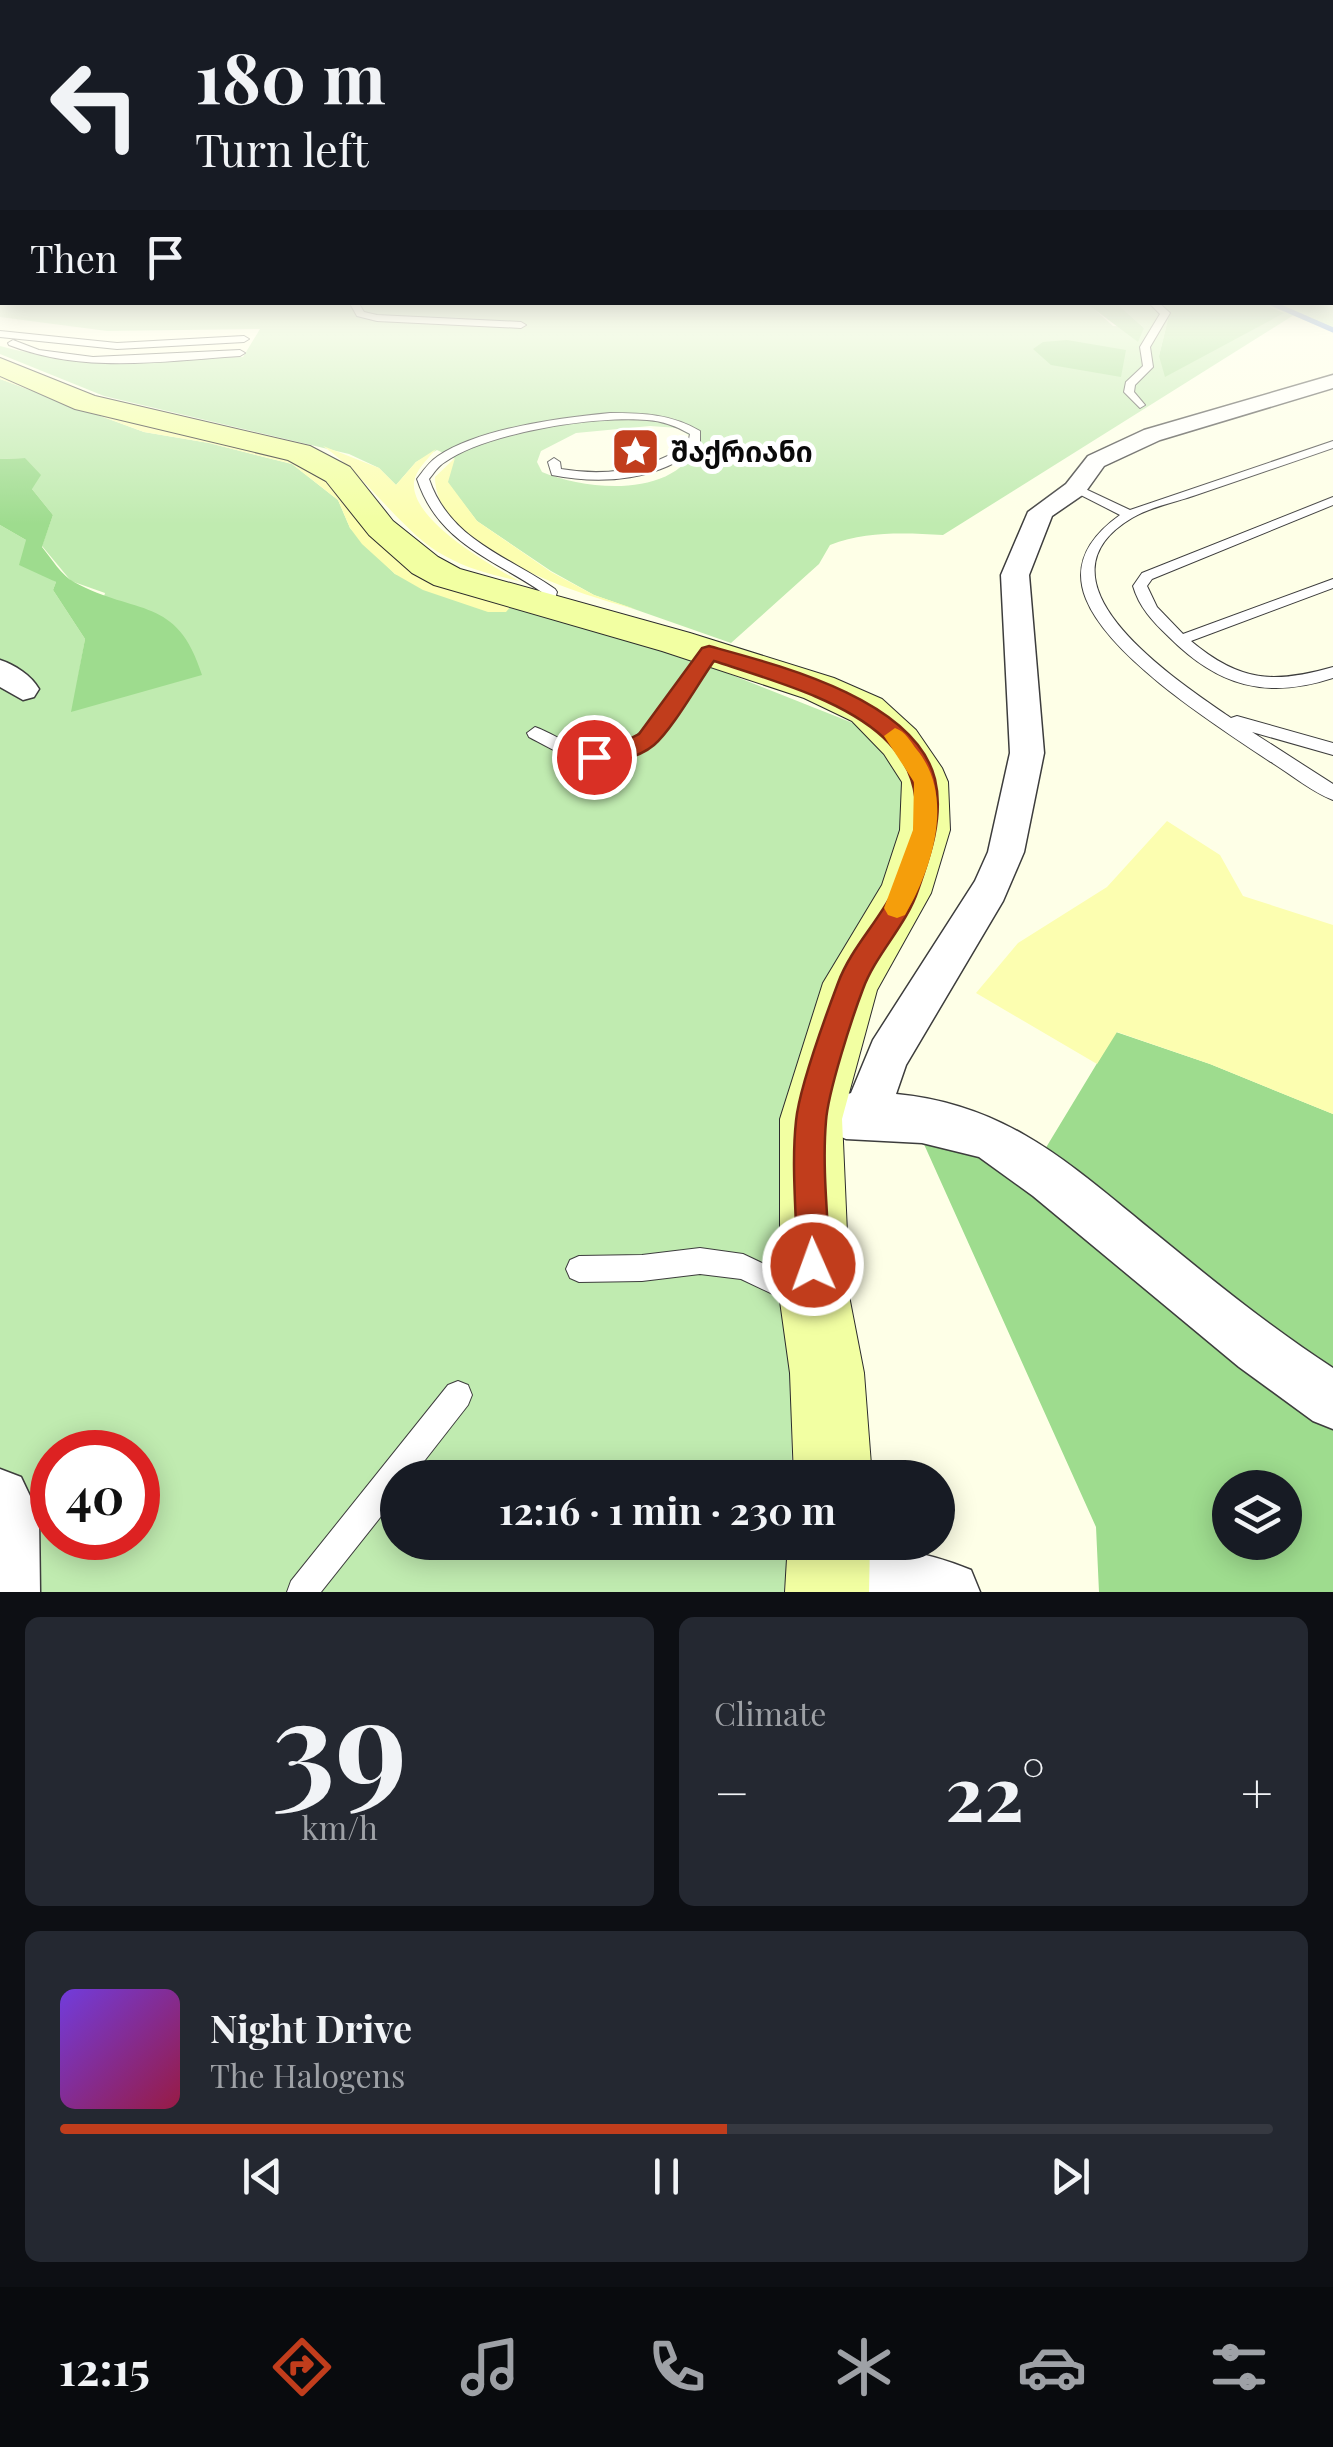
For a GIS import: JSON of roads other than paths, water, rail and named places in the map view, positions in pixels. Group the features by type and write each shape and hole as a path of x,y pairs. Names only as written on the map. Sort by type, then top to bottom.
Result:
{"street":[{"path":"44,375 85,403 299,453 338,474 381,528 425,565 447,577 709,652 819,688 866,710 900,742 925,782 925,830 905,894 851,983 815,1302 827,1373 832,1460"},
{"path":"838,1116 888,1056 990,890 1006,852 1027,753 1015,575 1041,512 1075,489 1096,461 1152,435 1333,380"},
{"path":"838,1116 960,1127 995,1141 1088,1210 1214,1316 1333,1401"},
{"path":"0,1498 8,1514 9,1592"},
{"path":"828,1567 948,1592"}],"lane":[{"path":"1139,375 1130,384 1129,392 1140,404"},
{"path":"547,606 550,592 464,540 426,496 423,479 439,459 475,442 584,420 663,417 686,423 696,433 694,446 678,458 614,477 591,479 556,472 554,462"},
{"path":"1333,444 1129,514 1103,534 1089,558 1094,598 1132,650 1218,716 1333,793"},
{"path":"1075,489 1129,514"},
{"path":"1333,500 1147,576 1140,586 1145,604 1180,640 1223,674 1262,685 1314,680 1333,672"},
{"path":"1180,640 1333,584"},
{"path":"535,733 594,757 626,750 647,739 709,652"},
{"path":"1218,716 1333,749"},
{"path":"579,1269 700,1261 743,1267 815,1302"},
{"path":"302,1592 458,1396"}],"place":[{"name":"შაქრიანი","path":"636,452"}]}
